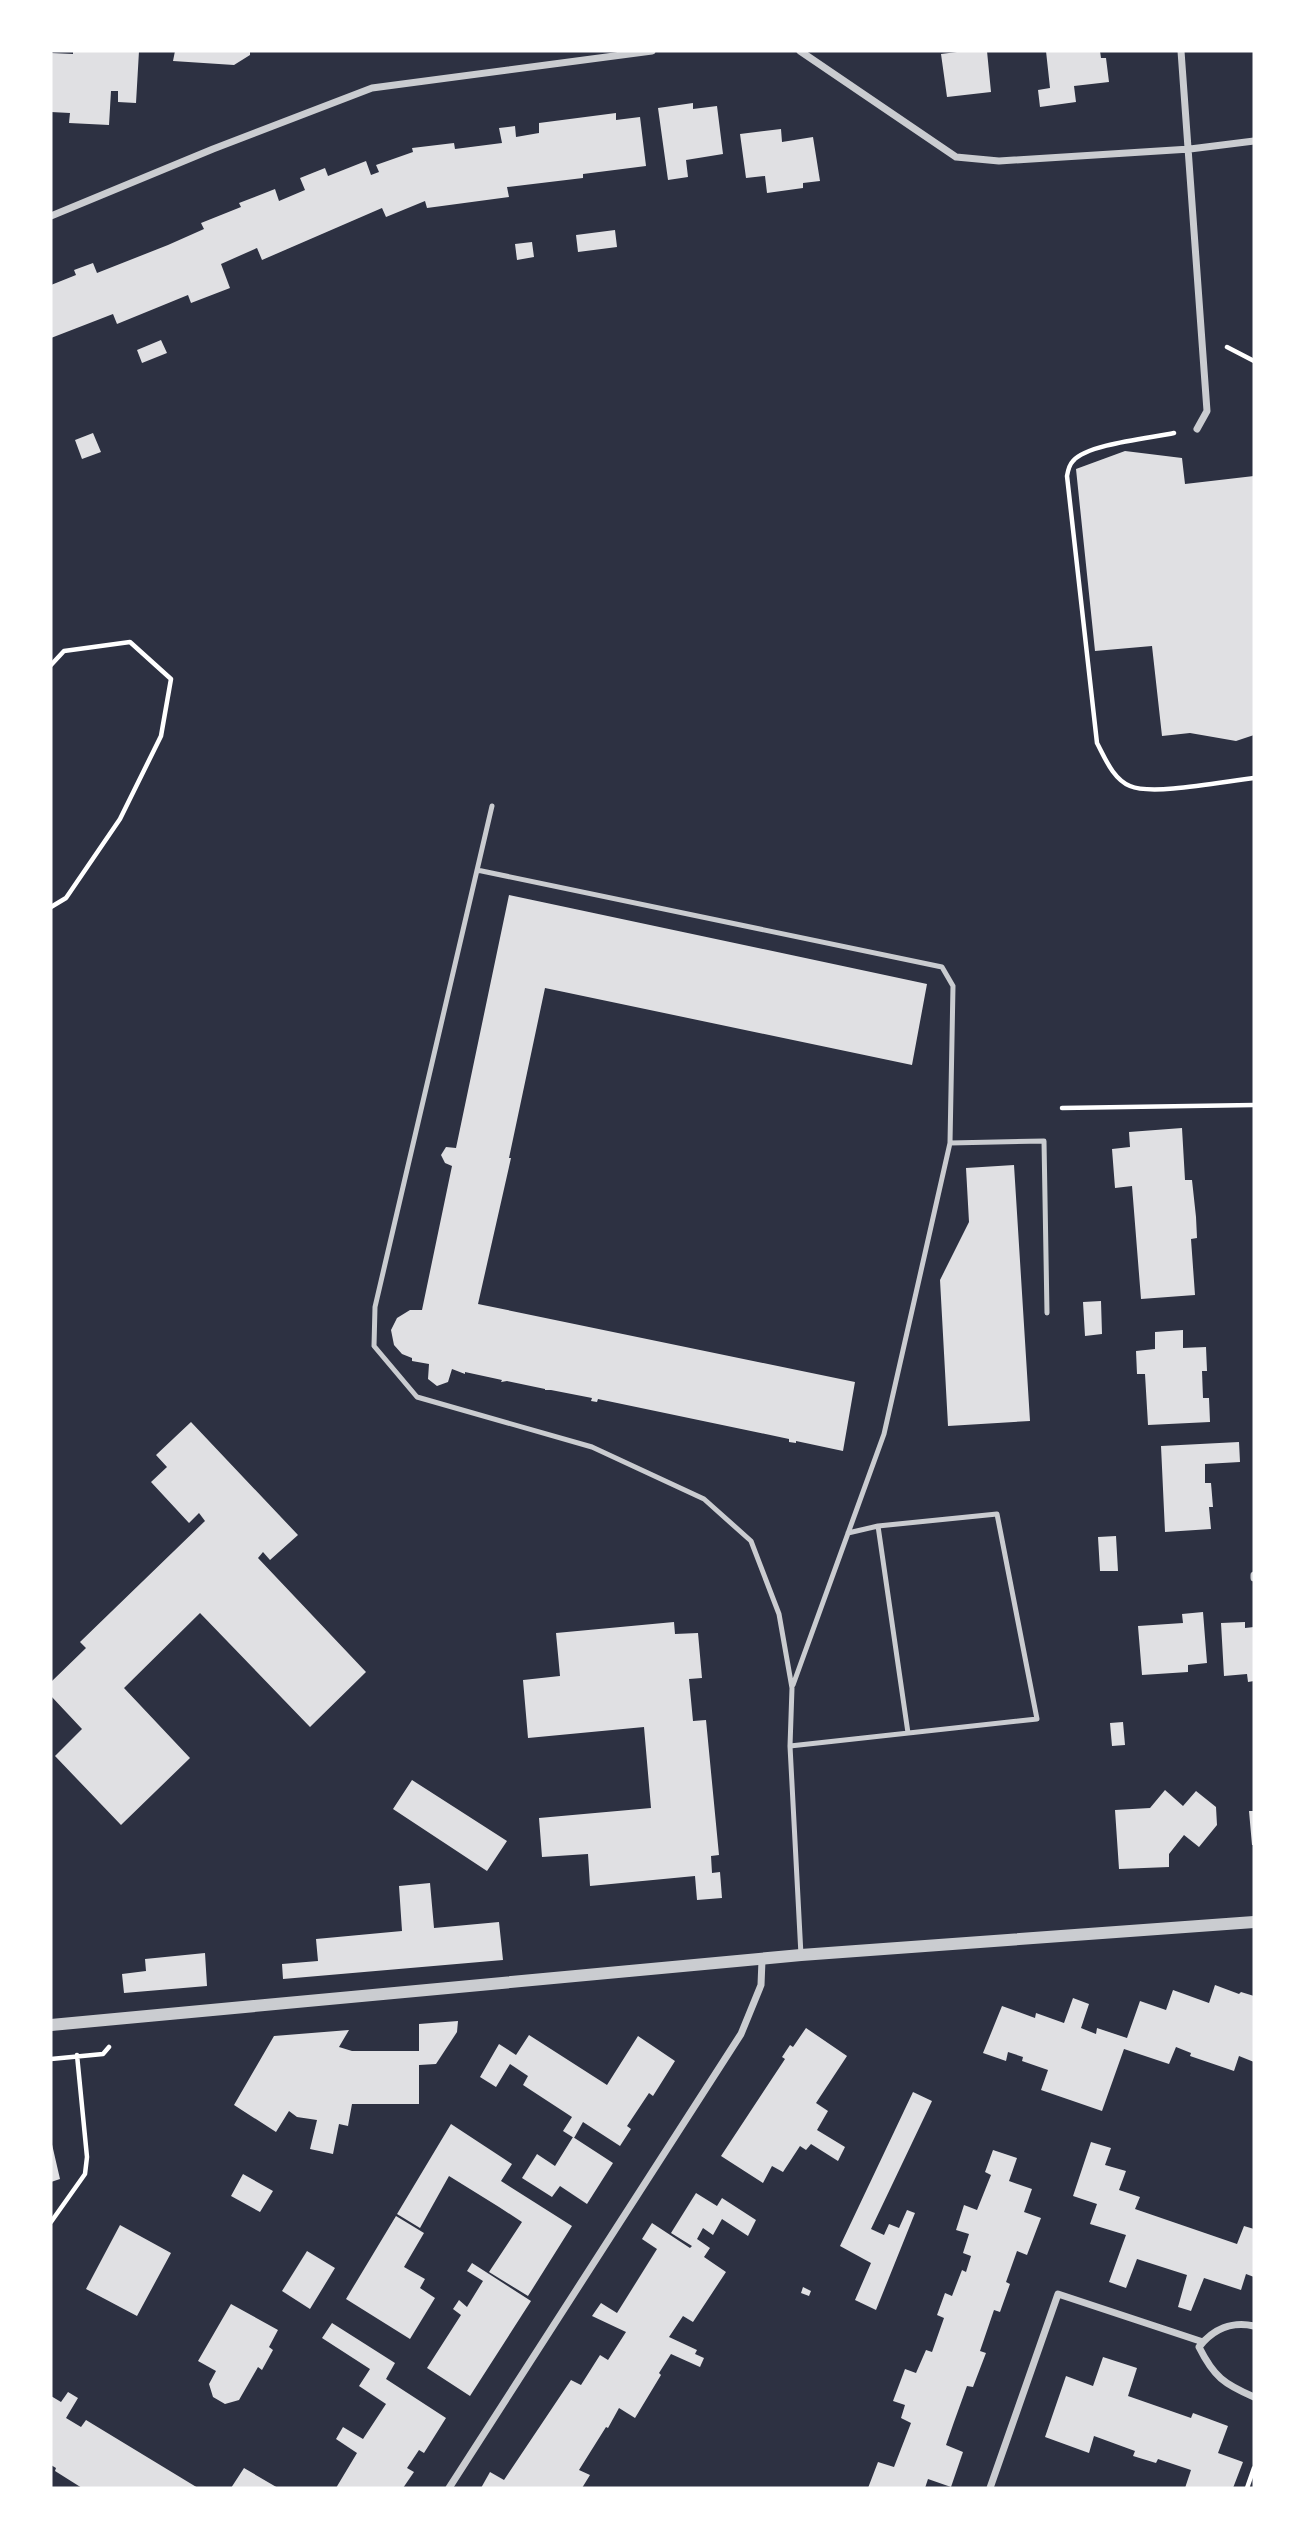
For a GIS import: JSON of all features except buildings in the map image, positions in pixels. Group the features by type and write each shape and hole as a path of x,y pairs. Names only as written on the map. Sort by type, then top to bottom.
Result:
{"street":[{"path":"51,216 213,149 372,88 652,51"},
{"path":"800,51 956,157 999,160 1190,149 1254,142"},
{"path":"1181,51 1208,411 1197,429"},
{"path":"51,2025 801,1955 1254,1922"},
{"path":"449,2488 741,2034 761,1985 762,1960"},
{"path":"990,2488 1058,2294 1203,2342"},
{"path":"1254,2326 1247,2324 1221,2327 1199,2347 1211,2371 1234,2389 1254,2397"}],"lane":[{"path":"492,806 376,1307 374,1346 417,1397 592,1447 704,1499 751,1541 779,1614 792,1688 790,1746 801,1955"},
{"path":"477,870 942,967 953,986 950,1143 884,1434 792,1688"},
{"path":"950,1143 1044,1141 1047,1313"},
{"path":"790,1746 1037,1719 996,1514 878,1526 848,1534"},
{"path":"878,1526 908,1733"}],"path":[{"path":"1197,429 1089,450 1074,459 1069,466 1067,476 1097,743 1117,776 1128,786 1147,790 1254,778"},
{"path":"51,665 64,651 130,642 171,679 161,736 120,819 66,898 51,907"},
{"path":"1062,1108 1254,1105"},
{"path":"51,2222 85,2174 87,2157 77,2055"},
{"path":"1247,2488 1254,2468"}]}
